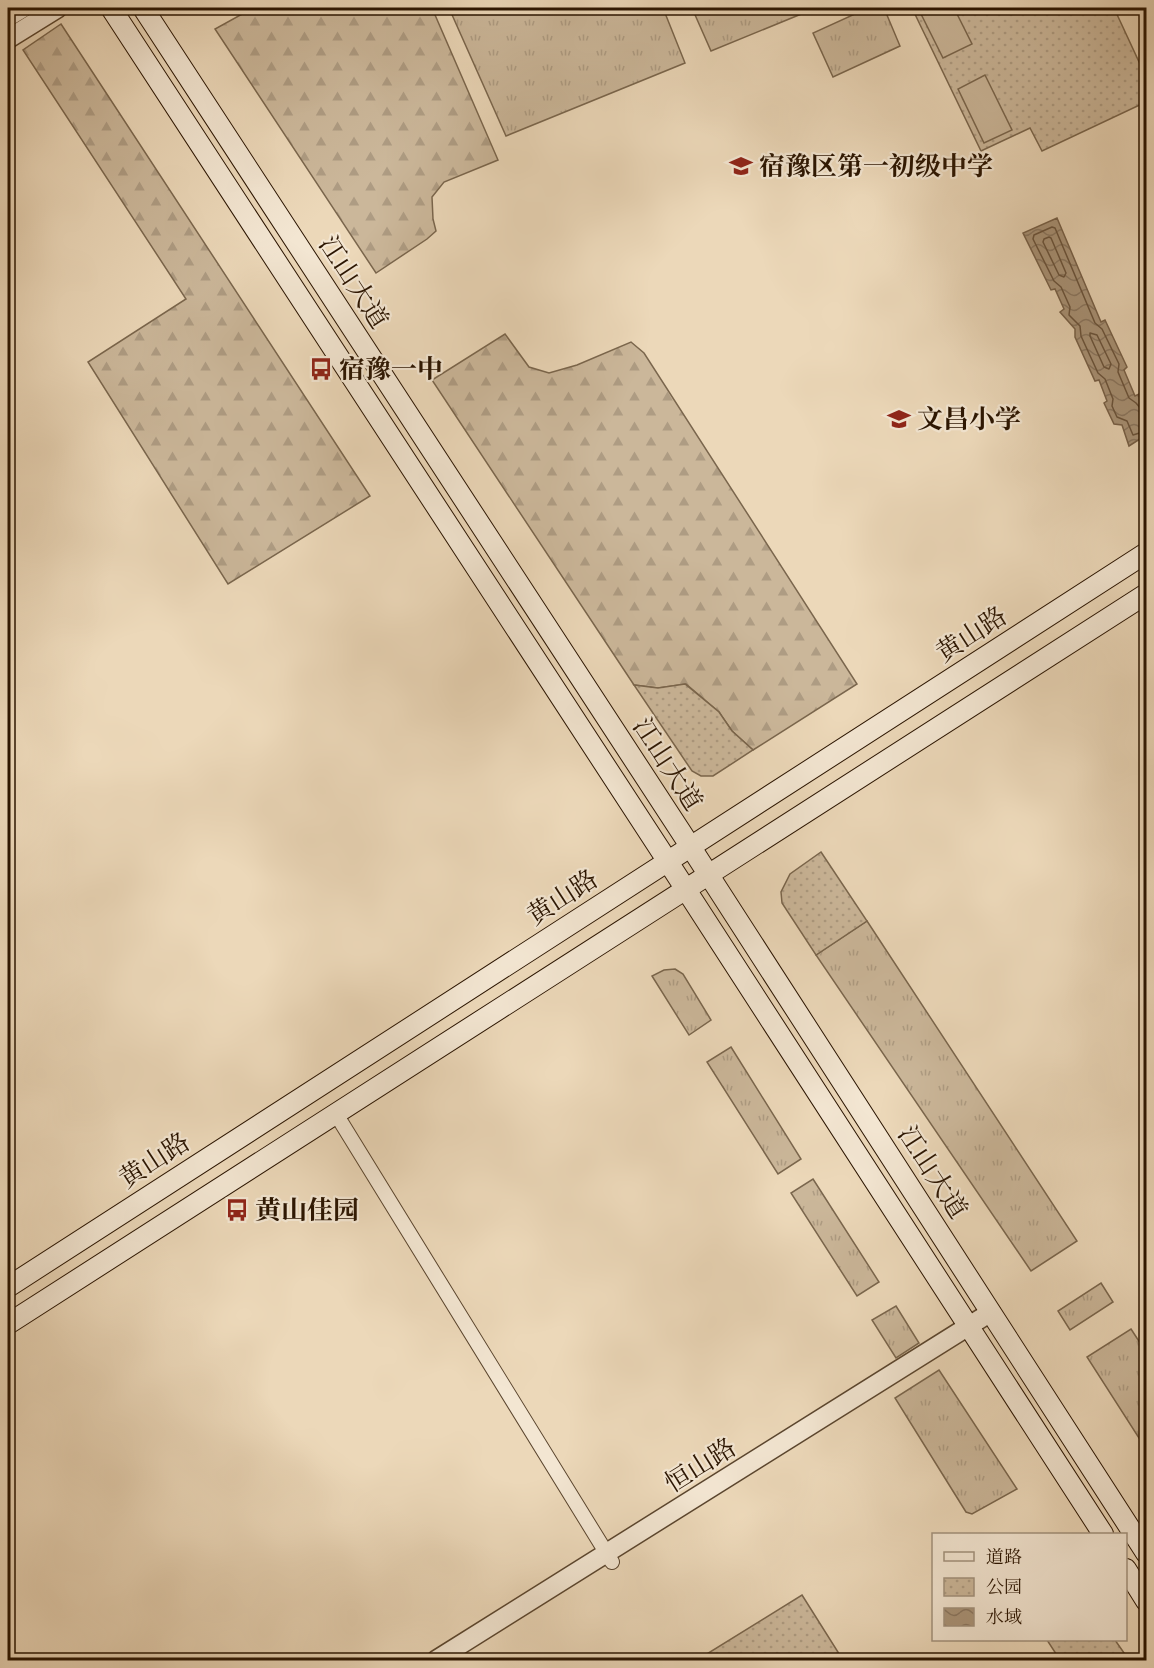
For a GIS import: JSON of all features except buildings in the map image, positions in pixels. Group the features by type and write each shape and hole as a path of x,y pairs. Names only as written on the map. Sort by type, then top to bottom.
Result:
{"main road":[{"name":"江山大道","path":"111,8 668,861 1102,1533"},
{"name":"江山大道","path":"142,8 690,847 1146,1552"},
{"name":"黄山路","path":"8,1287 1146,553"},
{"path":"8,1324 1146,594"},
{"path":"1127,1572 1146,1601"}],"street":[{"path":"8,17 23,8"},
{"path":"8,39 58,8"},
{"path":"336,1114 610,1557"},
{"name":"恒山路","path":"454,1660 610,1557 994,1316"},
{"name":"恒山路","path":"436,1660 610,1557"}],"green space":[{"path":"253,8 432,8 498,160 444,182 432,197 436,231 376,273 215,29"},
{"path":"449,8 663,8 685,63 506,136"},
{"path":"692,8 816,8 711,51"},
{"path":"868,8 884,8 900,46 833,77 813,33"},
{"path":"912,8 1114,8 1146,77 1146,102 1042,151 1030,128 981,151"},
{"path":"918,8 954,8 972,44 943,58"},
{"path":"61,24 370,496 228,584 88,362 186,299 23,50"},
{"path":"985,75 1012,130 984,143 958,89"},
{"path":"505,334 529,367 549,373 577,365 631,342 644,353 857,684 753,750 732,731 719,712 686,684 658,688 634,685 432,380"},
{"path":"685,684 719,712 732,731 753,750 713,776 701,776 692,771 634,685 658,688"},
{"path":"821,852 867,921 816,955 782,903 781,892 790,874"},
{"path":"867,921 1077,1241 1031,1271 816,955"},
{"path":"675,969 683,974 711,1020 689,1035 652,976 664,970"},
{"path":"731,1047 801,1159 778,1174 707,1062"},
{"path":"813,1179 879,1282 857,1296 791,1193"},
{"path":"1101,1283 1113,1302 1070,1330 1058,1311"},
{"path":"896,1306 919,1343 896,1358 872,1320"},
{"path":"1131,1329 1146,1352 1146,1449 1087,1357"},
{"path":"939,1370 1017,1489 972,1514 966,1512 895,1398"},
{"path":"802,1595 843,1660 697,1660"},
{"path":"1048,1641 1116,1641 1129,1660 1060,1660"}],"water":[{"path":"1057,218 1101,322 1105,320 1127,367 1124,370 1135,396 1139,394 1146,410 1146,435 1129,446 1122,425 1114,424 1104,403 1107,401 1099,380 1095,381 1075,337 1075,329 1060,312 1064,309 1055,289 1051,290 1023,233"}],"place":[{"name":"宿豫区第一初级中学","path":"741,166"},
{"name":"宿豫一中","path":"321,369"},
{"name":"文昌小学","path":"899,419"},
{"name":"黄山佳园","path":"237,1210"}]}
